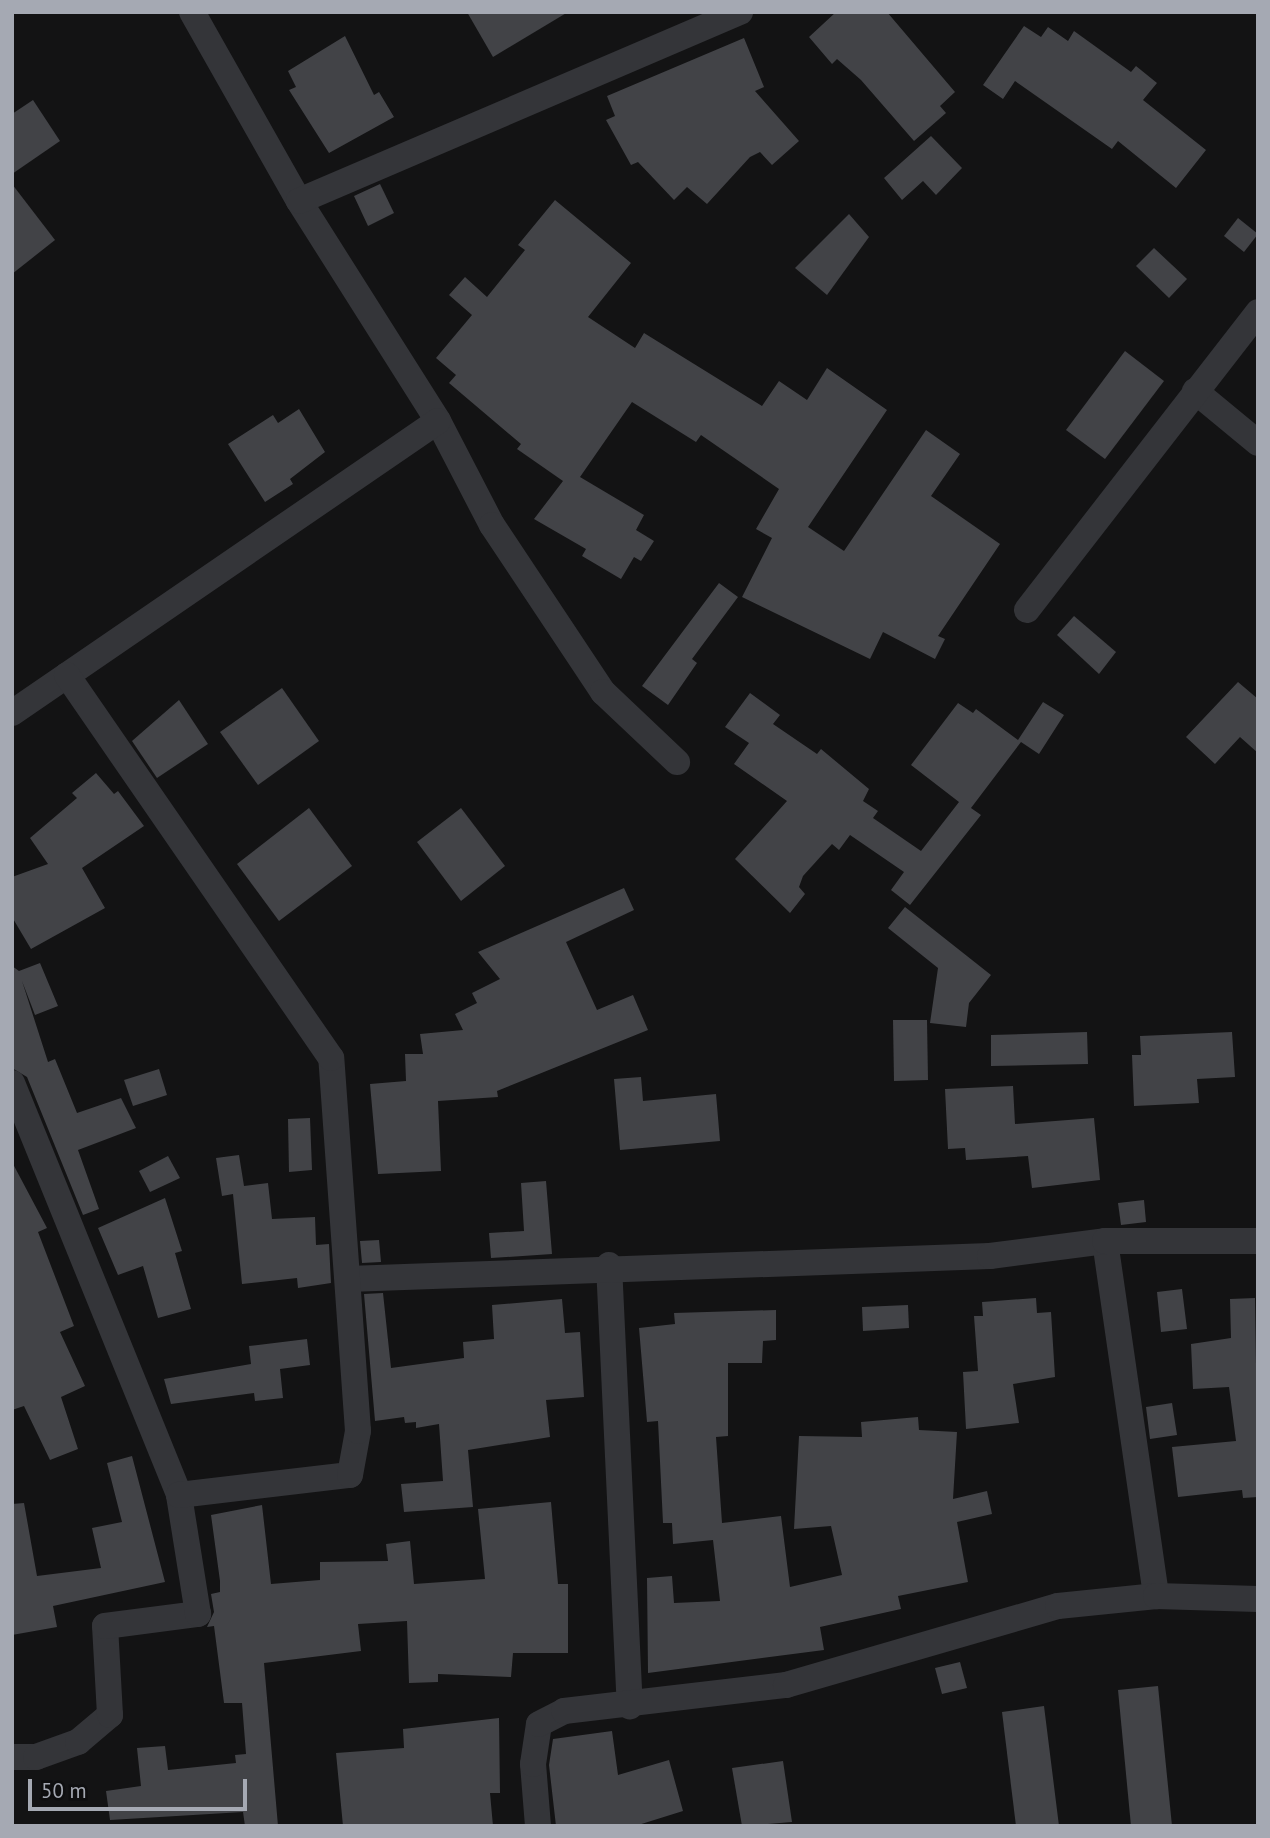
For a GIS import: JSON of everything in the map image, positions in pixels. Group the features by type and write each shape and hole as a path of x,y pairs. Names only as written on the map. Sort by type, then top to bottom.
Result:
{"street":[{"path":"192,12 299,201 438,421 492,526 603,692 677,762"},
{"path":"299,201 740,12"},
{"path":"1027,610 1258,312"},
{"path":"1195,391 1258,443"},
{"path":"12,713 438,421"},
{"path":"67,675 331,1058 358,1431 351,1475 179,1495"},
{"path":"12,1083 179,1495 198,1614 104,1626 110,1715 78,1742 36,1757 12,1757"},
{"path":"348,1279 608,1265 990,1256 1105,1241 1258,1241"},
{"path":"1105,1241 1156,1595"},
{"path":"608,1265 630,1707"},
{"path":"538,1826 533,1764 539,1724 564,1711 630,1707 786,1685 1058,1606 1156,1595 1258,1599"}],"building":[{"path":"467,12 568,12 493,57"},
{"path":"836,12 887,12 955,92 940,106 946,113 914,141 861,80 837,59 832,64 809,37"},
{"path":"1024,26 1041,37 1048,27 1068,41 1074,31 1131,72 1136,66 1157,83 1143,100 1206,150 1176,188 1118,141 1112,149 1015,81 1003,99 983,85"},
{"path":"345,36 374,95 379,92 394,117 329,153 289,90 296,87 288,71"},
{"path":"744,38 764,87 755,91 799,141 772,165 760,152 750,157 707,204 687,187 674,200 638,162 631,165 606,120 615,116 607,96"},
{"path":"33,100 60,141 12,174 12,114"},
{"path":"931,136 962,168 936,195 923,181 902,200 884,178"},
{"path":"12,184 55,240 12,274"},
{"path":"380,184 394,213 368,226 354,196"},
{"path":"555,200 631,263 588,317 635,348 644,333 762,406 779,381 807,400 827,368 887,410 808,527 844,551 926,430 960,454 931,496 1000,544 938,636 945,639 935,659 883,632 870,659 742,597 772,538 756,529 779,489 701,435 696,442 632,402 580,477 644,515 636,530 654,541 641,561 634,557 621,579 582,556 586,549 534,519 563,481 517,449 521,444 449,383 456,375 436,358 472,315 449,295 465,277 487,297 525,250 518,245"},
{"path":"849,214 869,237 827,295 795,268"},
{"path":"1238,218 1258,234 1244,252 1224,236"},
{"path":"1154,248 1187,279 1169,298 1136,266"},
{"path":"1125,351 1164,381 1105,459 1066,430"},
{"path":"299,409 325,452 290,479 293,484 265,502 228,444 273,415 278,423"},
{"path":"719,583 738,597 692,659 697,663 668,705 642,686"},
{"path":"1074,616 1116,652 1099,674 1057,635"},
{"path":"1238,682 1258,699 1258,753 1240,737 1215,764 1186,737"},
{"path":"282,688 319,741 258,785 220,732"},
{"path":"750,693 780,715 773,724 817,754 821,749 869,789 863,801 878,811 873,818 921,851 959,802 911,765 958,703 973,713 976,709 1018,740 1043,702 1064,715 1039,754 1021,742 971,808 981,815 910,905 891,890 904,872 850,835 839,850 832,844 803,876 799,887 805,894 790,913 735,859 787,801 734,764 749,743 725,727"},
{"path":"179,700 208,744 157,778 132,741"},
{"path":"96,773 114,794 118,791 144,826 82,868 105,908 31,949 12,917 12,877 48,864 30,838 77,798 72,793"},
{"path":"309,808 352,866 279,921 237,864"},
{"path":"461,808 505,866 461,901 417,842"},
{"path":"624,888 634,910 566,942 597,1010 633,995 648,1030 497,1091 498,1097 438,1101 441,1171 378,1174 370,1084 406,1081 405,1054 423,1054 420,1034 463,1030 455,1014 477,1003 472,993 500,979 478,952"},
{"path":"905,907 991,975 969,1003 966,1027 930,1023 938,968 888,928"},
{"path":"40,963 58,1006 35,1015 22,981 48,1062 55,1059 77,1113 121,1098 136,1128 78,1150 99,1209 83,1215 27,1077 12,1068 12,966 19,971"},
{"path":"893,1020 927,1020 928,1080 894,1081"},
{"path":"1087,1032 1088,1064 991,1066 991,1035"},
{"path":"1232,1032 1235,1077 1197,1079 1199,1103 1134,1106 1132,1055 1141,1055 1140,1036"},
{"path":"159,1069 167,1095 133,1106 124,1080"},
{"path":"641,1077 643,1101 716,1094 720,1141 620,1150 614,1079"},
{"path":"1013,1086 1015,1124 1094,1118 1100,1180 1032,1188 1028,1156 966,1160 965,1148 948,1149 945,1089"},
{"path":"310,1118 312,1170 289,1172 288,1119"},
{"path":"239,1155 244,1186 268,1183 272,1219 315,1217 316,1245 329,1244 331,1283 298,1288 297,1278 242,1284 233,1194 222,1196 216,1158"},
{"path":"168,1156 180,1178 150,1192 139,1171"},
{"path":"12,1162 47,1228 38,1232 74,1326 60,1332 85,1386 61,1397 78,1449 50,1460 24,1406 12,1410"},
{"path":"546,1181 552,1254 491,1258 489,1233 524,1231 521,1183"},
{"path":"165,1198 182,1251 175,1253 191,1309 158,1318 143,1266 118,1275 98,1228"},
{"path":"1144,1200 1146,1222 1121,1225 1118,1203"},
{"path":"379,1240 381,1262 362,1263 360,1241"},
{"path":"1182,1289 1187,1329 1161,1332 1157,1292"},
{"path":"383,1293 391,1368 464,1358 463,1342 494,1339 492,1305 562,1299 565,1333 580,1332 584,1397 546,1400 550,1437 468,1450 473,1507 404,1512 401,1484 443,1481 439,1424 416,1428 416,1422 405,1423 404,1417 375,1421 364,1294"},
{"path":"1036,1298 1037,1313 1051,1312 1055,1377 1013,1384 1019,1423 966,1429 963,1372 978,1371 974,1316 983,1316 982,1302"},
{"path":"1255,1298 1258,1497 1243,1498 1242,1490 1178,1497 1172,1447 1236,1441 1229,1387 1193,1389 1191,1344 1231,1338 1230,1299"},
{"path":"908,1305 909,1328 863,1331 862,1307"},
{"path":"776,1310 776,1340 763,1341 762,1363 728,1363 728,1436 716,1437 722,1523 781,1516 790,1587 842,1575 831,1526 794,1529 799,1436 862,1437 861,1422 918,1417 919,1430 957,1432 953,1499 987,1491 992,1514 957,1522 968,1582 898,1596 901,1609 820,1627 824,1650 648,1673 647,1578 672,1576 674,1603 720,1601 713,1540 673,1544 672,1523 663,1523 658,1421 647,1422 639,1328 675,1324 674,1313"},
{"path":"307,1339 310,1365 280,1369 283,1398 255,1401 254,1393 171,1404 164,1379 251,1364 249,1346"},
{"path":"1172,1403 1177,1435 1150,1439 1146,1407"},
{"path":"132,1456 165,1582 53,1606 57,1627 12,1635 12,1504 24,1503 37,1576 101,1568 92,1528 122,1522 107,1463"},
{"path":"551,1502 558,1584 568,1584 568,1653 513,1653 511,1677 438,1674 438,1682 409,1683 407,1621 358,1624 361,1651 264,1663 278,1826 245,1826 243,1812 110,1820 106,1791 141,1786 137,1748 165,1746 168,1770 236,1763 235,1755 246,1754 242,1703 224,1703 214,1626 207,1627 214,1612 211,1594 220,1592 211,1515 262,1505 271,1584 320,1580 320,1562 388,1561 386,1544 410,1541 414,1584 485,1579 478,1509"},
{"path":"960,1662 967,1688 942,1694 935,1668"},
{"path":"1158,1686 1172,1826 1131,1826 1118,1690"},
{"path":"1044,1706 1059,1826 1016,1826 1002,1712"},
{"path":"499,1718 500,1793 490,1793 493,1826 343,1826 336,1753 404,1748 403,1729"},
{"path":"612,1731 618,1775 669,1760 683,1811 635,1826 556,1826 549,1765 553,1739"},
{"path":"783,1761 792,1822 742,1826 732,1768"}]}
